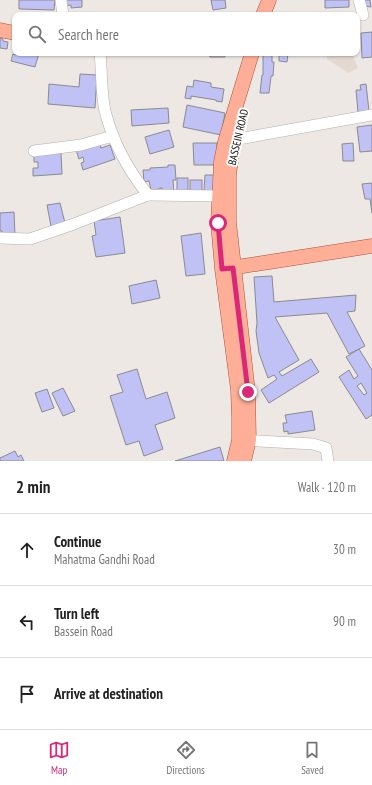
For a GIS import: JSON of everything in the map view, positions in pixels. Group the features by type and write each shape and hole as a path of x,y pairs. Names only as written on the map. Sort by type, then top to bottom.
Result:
{"main road":[{"path":"264,12 269,0"},
{"path":"273,12 278,0"},
{"path":"0,30 12,32"},
{"path":"251,56 230,141 221,162 218,223 228,269 372,246"},
{"name":"BASSEIN ROAD","path":"244,461 244,440 248,392 228,269 230,141 260,56"},
{"name":"BASSEIN ROAD","path":"234,461 244,440"}],"street":[{"path":"61,0 63,12"},
{"path":"359,0 364,15"},
{"path":"100,56 105,110 116,145 136,180 148,195"},
{"path":"230,141 372,115"},
{"path":"34,151 81,145 113,136"},
{"path":"0,238 30,239 74,224 148,195 220,196"},
{"path":"244,440 313,444 326,448 328,461"}],"shaded area":[{"path":"327,56 353,56 358,68 348,73 327,59"}],"building":[{"path":"19,0 55,0 54,10 19,9"},
{"path":"64,0 82,0 82,7 71,8 71,5 65,6"},
{"path":"211,0 225,0 226,8 213,10"},
{"path":"325,0 349,0 349,7 325,8"},
{"path":"362,0 370,0 371,7 363,6"},
{"path":"372,32 372,57 362,58 361,33"},
{"path":"0,38 3,39 3,41 8,42 7,49 0,48"},
{"path":"12,56 38,56 35,67 11,61"},
{"path":"210,56 225,56 225,57"},
{"path":"263,56 272,56 272,62 274,62 273,76 271,76 269,93 260,93 263,75"},
{"path":"279,56 288,56 287,62 279,61"},
{"path":"80,74 97,75 95,108 48,104 49,84 79,87"},
{"path":"194,80 211,83 211,87 224,89 222,102 191,96 191,99 185,98 187,86 193,87"},
{"path":"366,84 369,111 358,112 356,90 361,90 360,85"},
{"path":"187,105 225,113 221,135 183,127"},
{"path":"168,108 169,123 132,126 131,110"},
{"path":"372,125 372,151 360,152 357,127"},
{"path":"169,130 174,147 150,154 145,137"},
{"path":"99,142 101,148 110,145 115,159 83,170 81,163 84,162 83,157 79,159 76,150"},
{"path":"193,143 217,143 217,165 194,165"},
{"path":"353,143 354,161 343,161 342,144"},
{"path":"61,153 62,174 33,176 33,168 38,168 38,162 34,162 34,155"},
{"path":"168,165 175,165 176,180 173,180 174,193 162,193 162,188 151,190 149,181 144,182 143,170 168,167"},
{"path":"205,175 216,175 216,191 204,191"},
{"path":"177,178 188,178 188,193 177,193"},
{"path":"190,180 202,180 202,191 190,191"},
{"path":"372,183 372,213 370,199 365,199 362,184"},
{"path":"60,203 65,223 51,226 47,205"},
{"path":"14,212 15,236 3,237 2,231 0,231 0,213"},
{"path":"120,217 125,253 96,257 92,236 96,235 94,221"},
{"path":"201,233 205,274 186,276 181,236"},
{"path":"272,276 274,302 356,295 355,311 347,312 365,346 349,354 327,313 275,317 299,360 279,372 282,376 311,359 319,372 269,403 261,390 277,379 274,375 268,378 259,353 256,331 257,323 254,277"},
{"path":"156,280 160,298 132,304 129,286"},
{"path":"359,349 372,370 372,415 366,419 339,377 349,370 354,379 358,376 346,357","holes":["361,383 367,393 364,395 357,386"]},
{"path":"137,369 146,399 167,392 175,418 155,425 163,449 144,456 139,441 126,445 110,396 123,392 117,375"},
{"path":"63,388 75,411 63,416 52,393"},
{"path":"47,389 54,408 42,412 35,393"},
{"path":"312,411 315,430 288,434 288,431 284,432 283,423 287,423 285,415"},
{"path":"220,447 224,461 175,461"},
{"path":"15,451 18,457 21,455 24,461 0,461 0,458"}],"route":[{"path":"218,223 222,269 233,268 248,392"}]}
